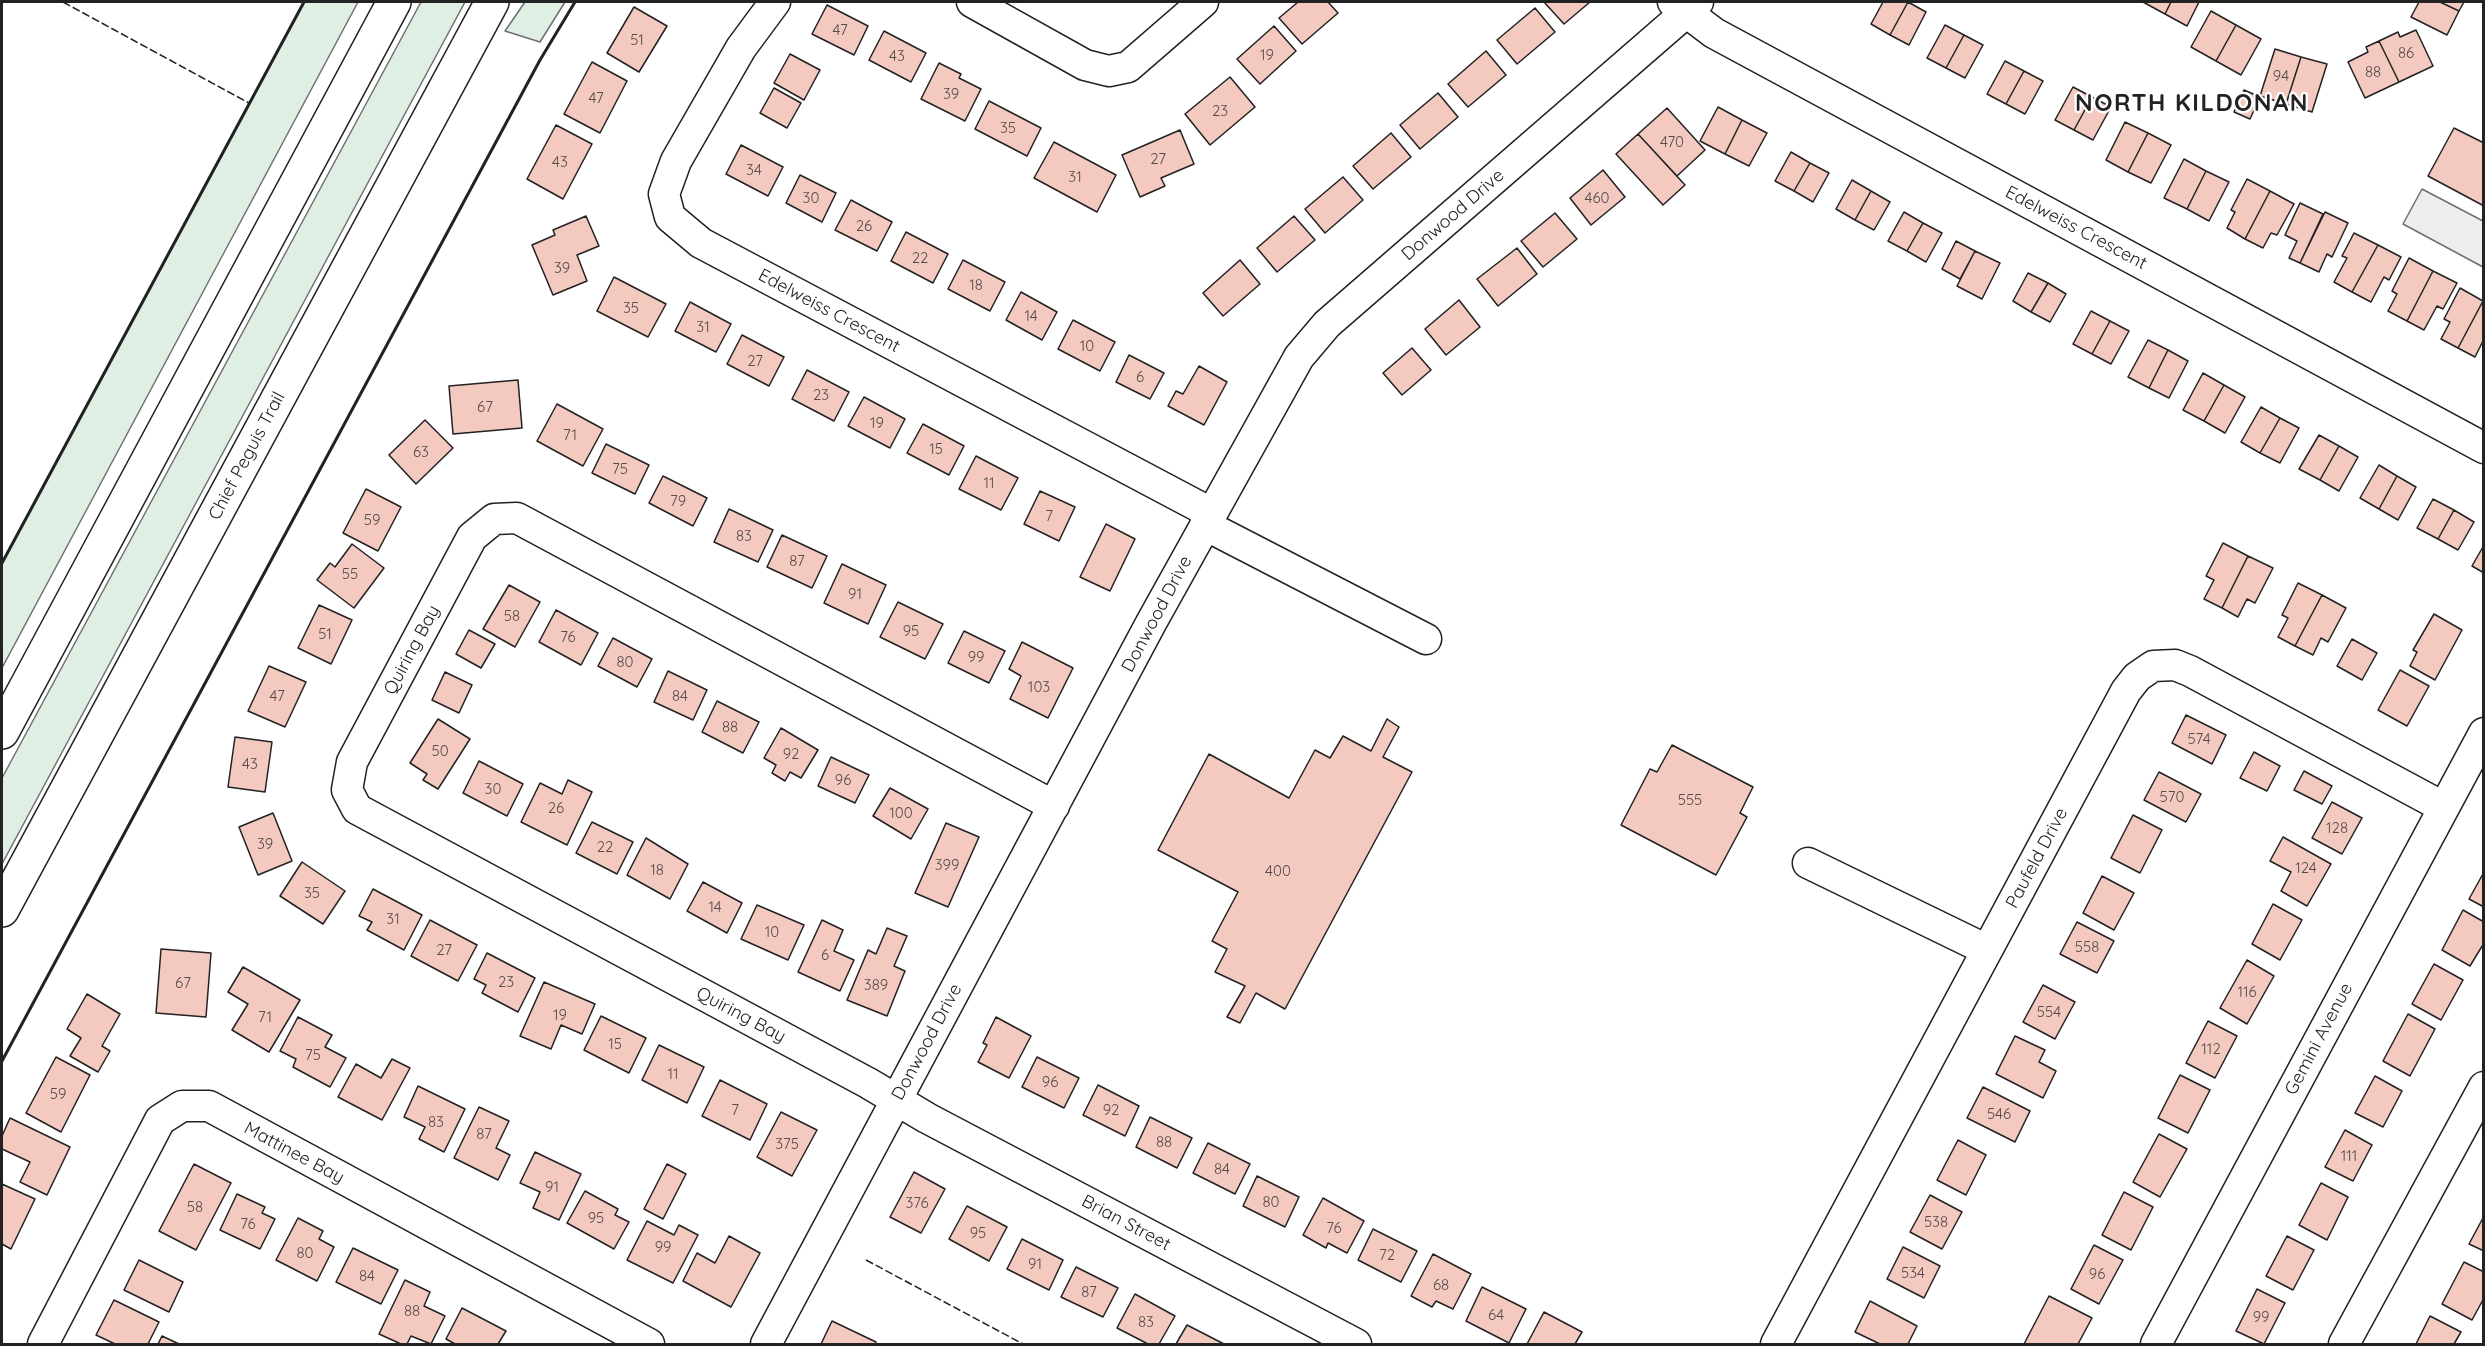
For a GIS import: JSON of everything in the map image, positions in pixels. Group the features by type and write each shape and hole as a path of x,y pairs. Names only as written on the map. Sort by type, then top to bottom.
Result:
{"main road":[{"path":"2,732 394,2"},
{"name":"Chief Peguis Trail","path":"2,910 492,2"}],"street":[{"name":"Edelweiss Crescent","path":"775,2 741,48 676,161 664,194 670,218 701,243 1426,639"},
{"path":"972,2 1086,64 1109,70 1128,67 1203,2"},
{"name":"Edelweiss Crescent","path":"1685,5 1724,39 2484,448"},
{"name":"Donwood Drive","path":"766,1344 1286,376 1327,324 1685,5"},
{"name":"Quiring Bay","path":"896,1100 357,809 347,790 352,762 472,537 494,519 517,518 1054,806"},
{"name":"Paufeld Drive","path":"1776,1344 2126,691 2137,677 2153,666 2175,665 2190,671 2443,807"},
{"name":"Gemini Avenue","path":"2156,1344 2484,733"},
{"path":"1808,864 1987,950"},
{"path":"2344,1344 2484,1087"},
{"name":"Brian Street","path":"896,1100 1356,1344"},
{"name":"Mattinee Bay","path":"43,1344 160,1120 182,1106 209,1106 649,1344"}],"green space":[{"path":"304,2 358,2 2,668 2,563"},
{"path":"421,2 465,2 2,864 2,778"},
{"path":"525,2 565,2 540,42 505,31"}],"shaded area":[{"path":"2422,189 2483,221 2483,267 2403,224"}],"building":[{"path":"1298,2 1328,2 1338,13 1302,44 1279,18"},
{"path":"1544,2 1590,2 1564,24"},
{"path":"1883,2 1908,2 1890,35 1871,24"},
{"path":"1908,2 1926,12 1909,45 1890,35"},
{"path":"2143,2 2171,2 2165,14"},
{"path":"2171,2 2199,2 2187,26 2165,14"},
{"path":"2419,2 2440,2 2459,11 2447,35 2411,17"},
{"path":"2440,2 2464,2 2459,11"},
{"path":"827,5 868,26 854,55 812,34"},
{"path":"634,7 667,26 639,72 607,53"},
{"path":"1535,8 1555,32 1517,64 1497,40"},
{"path":"2211,11 2236,25 2216,61 2191,47"},
{"path":"1945,25 1964,35 1946,68 1927,58"},
{"path":"2236,25 2261,39 2241,75 2216,61"},
{"path":"1274,26 1296,51 1260,84 1237,59"},
{"path":"2416,30 2433,66 2399,82 2379,41 2398,32 2400,37"},
{"path":"884,31 926,53 911,82 869,60"},
{"path":"1964,35 1983,45 1965,78 1946,68"},
{"path":"2379,41 2399,82 2365,98 2348,62 2368,52 2366,47"},
{"path":"2275,49 2301,57 2286,104 2260,96"},
{"path":"1486,51 1506,75 1468,107 1448,84"},
{"path":"790,54 820,70 804,100 774,83"},
{"path":"2301,57 2327,64 2312,112 2286,104"},
{"path":"2005,61 2024,71 2006,104 1987,94"},
{"path":"592,62 627,81 600,133 564,114"},
{"path":"939,63 961,74 959,78 981,89 965,121 921,99"},
{"path":"2024,71 2043,81 2025,114 2006,104"},
{"path":"1230,77 1255,107 1210,145 1185,114"},
{"path":"2073,87 2092,97 2074,130 2055,120"},
{"path":"774,88 801,103 787,128 760,113"},
{"path":"2244,90 2260,97 2250,119 2234,112"},
{"path":"1438,93 1458,117 1420,149 1400,125"},
{"path":"2092,97 2111,107 2093,140 2074,130"},
{"path":"989,101 1041,128 1027,156 975,129"},
{"path":"1718,107 1742,120 1725,154 1700,141"},
{"path":"1667,108 1705,150 1677,176 1638,134"},
{"path":"1742,120 1767,133 1749,166 1725,154"},
{"path":"2125,122 2148,133 2128,172 2106,160"},
{"path":"556,125 592,144 563,199 527,179"},
{"path":"2454,128 2484,143 2484,206 2428,176"},
{"path":"1180,130 1194,164 1161,178 1165,186 1140,197 1122,155"},
{"path":"1391,133 1411,157 1373,189 1353,166"},
{"path":"2148,133 2171,145 2151,183 2128,172"},
{"path":"1638,134 1685,185 1663,205 1616,154"},
{"path":"1054,142 1116,175 1097,212 1034,178"},
{"path":"741,145 783,167 768,196 726,174"},
{"path":"1791,152 1810,163 1794,191 1775,181"},
{"path":"2184,159 2206,171 2187,209 2164,198"},
{"path":"1810,163 1829,173 1813,202 1794,191"},
{"path":"1603,170 1625,197 1591,225 1570,198"},
{"path":"2206,171 2229,182 2209,221 2187,209"},
{"path":"800,175 836,193 822,222 786,203"},
{"path":"1343,177 1363,200 1325,233 1305,209"},
{"path":"2247,179 2270,191 2245,239 2227,228 2235,212 2231,210"},
{"path":"1852,180 1871,191 1855,220 1836,209"},
{"path":"1871,191 1890,202 1874,230 1855,220"},
{"path":"2270,191 2294,204 2277,235 2271,233 2263,248 2245,239"},
{"path":"851,200 892,222 877,251 835,230"},
{"path":"2300,203 2323,214 2300,263 2289,258 2297,241 2285,235"},
{"path":"1904,212 1923,223 1907,251 1888,241"},
{"path":"2325,212 2348,223 2332,257 2327,254 2319,272 2300,263"},
{"path":"1555,213 1577,239 1543,267 1521,241"},
{"path":"586,216 599,246 577,255 587,281 553,295 532,245 555,235 553,230"},
{"path":"1294,216 1315,240 1277,272 1257,248"},
{"path":"1923,223 1942,233 1926,262 1907,251"},
{"path":"906,232 948,254 933,283 891,261"},
{"path":"2354,233 2378,245 2352,292 2334,282 2347,258 2342,256"},
{"path":"1956,241 1975,251 1960,279 1942,269"},
{"path":"2378,245 2401,257 2389,280 2384,277 2371,302 2352,292"},
{"path":"1517,248 1537,274 1498,306 1477,279"},
{"path":"1975,251 2000,263 1982,299 1957,286"},
{"path":"2409,258 2433,271 2407,321 2388,311 2397,294 2392,291"},
{"path":"963,260 1005,282 990,311 948,289"},
{"path":"1240,260 1260,284 1223,316 1203,293"},
{"path":"2433,271 2457,283 2443,309 2437,306 2424,330 2407,321"},
{"path":"2028,273 2048,283 2031,312 2013,301"},
{"path":"614,277 666,304 648,337 597,311"},
{"path":"2048,283 2066,294 2050,322 2031,312"},
{"path":"2460,288 2483,301 2458,348 2441,339 2450,322 2444,319"},
{"path":"1021,292 1057,312 1042,340 1006,320"},
{"path":"1459,300 1480,327 1446,355 1425,329"},
{"path":"2483,301 2484,339 2475,357 2458,348"},
{"path":"690,302 731,324 716,352 675,331"},
{"path":"2091,311 2110,321 2092,354 2073,344"},
{"path":"1073,320 1115,342 1100,371 1058,349"},
{"path":"2110,321 2129,331 2111,364 2092,354"},
{"path":"742,335 784,357 769,386 727,364"},
{"path":"2148,340 2168,350 2149,388 2128,377"},
{"path":"1412,348 1431,370 1402,395 1383,373"},
{"path":"2168,350 2188,361 2169,398 2149,388"},
{"path":"1129,355 1164,373 1150,399 1116,382"},
{"path":"1199,366 1227,382 1204,425 1168,406 1176,391 1183,394"},
{"path":"807,370 849,392 834,421 792,399"},
{"path":"2203,373 2224,385 2204,421 2183,410"},
{"path":"518,380 522,428 453,434 449,386"},
{"path":"2224,385 2245,397 2225,433 2204,421"},
{"path":"864,397 905,419 890,448 848,426"},
{"path":"557,404 603,429 583,466 537,441"},
{"path":"2261,407 2280,418 2260,453 2241,442"},
{"path":"2280,418 2299,428 2280,463 2260,453"},
{"path":"425,420 453,448 416,484 389,455"},
{"path":"923,424 964,446 949,475 907,453"},
{"path":"2319,435 2339,446 2320,480 2299,469"},
{"path":"606,444 649,465 635,494 592,473"},
{"path":"2339,446 2358,457 2339,491 2320,480"},
{"path":"976,456 1018,478 1001,510 959,489"},
{"path":"2379,465 2397,476 2379,509 2360,498"},
{"path":"663,476 707,498 693,526 649,503"},
{"path":"2397,476 2416,487 2398,520 2379,509"},
{"path":"366,489 401,507 378,551 343,533"},
{"path":"1040,491 1075,507 1059,541 1024,524"},
{"path":"2433,499 2454,510 2438,539 2417,528"},
{"path":"729,509 773,530 758,562 714,542"},
{"path":"2454,510 2474,522 2458,550 2438,539"},
{"path":"1106,524 1135,539 1110,591 1080,577"},
{"path":"782,535 827,556 812,588 767,567"},
{"path":"2223,543 2248,556 2222,608 2204,599 2214,580 2206,576"},
{"path":"352,544 384,568 354,608 317,580 330,563 335,567"},
{"path":"2484,545 2484,573 2472,566"},
{"path":"2248,556 2273,568 2255,603 2247,599 2238,617 2222,608"},
{"path":"842,564 886,585 868,624 824,603"},
{"path":"2298,583 2322,595 2295,646 2278,637 2288,618 2282,615"},
{"path":"509,585 540,602 515,647 483,629"},
{"path":"2322,595 2346,608 2328,642 2321,638 2313,655 2295,646"},
{"path":"898,602 943,624 925,659 880,637"},
{"path":"319,605 352,620 331,664 298,648"},
{"path":"556,610 598,633 581,665 539,642"},
{"path":"2434,614 2462,630 2435,680 2410,666 2417,652 2413,650"},
{"path":"469,630 495,644 481,668 456,654"},
{"path":"964,631 1005,651 989,683 948,663"},
{"path":"613,638 652,659 637,687 598,666"},
{"path":"2352,639 2377,653 2362,680 2337,666"},
{"path":"1022,642 1073,668 1048,718 1010,699 1021,676 1009,669"},
{"path":"269,666 306,682 285,727 248,711"},
{"path":"2400,670 2429,686 2407,726 2378,710"},
{"path":"668,671 707,690 693,720 654,702"},
{"path":"445,672 472,685 459,713 432,700"},
{"path":"717,701 759,722 743,753 702,732"},
{"path":"2186,715 2226,735 2212,764 2172,743"},
{"path":"438,719 470,739 438,789 423,780 427,774 410,763"},
{"path":"1387,719 1399,727 1383,757 1412,772 1285,1009 1256,993 1240,1023 1227,1017 1245,986 1215,972 1227,949 1212,941 1238,892 1158,850 1209,754 1289,798 1315,750 1330,758 1343,736 1371,751"},
{"path":"781,728 818,750 801,778 790,772 785,781 772,773 776,765 764,758"},
{"path":"235,737 272,742 265,792 228,787"},
{"path":"1672,745 1753,787 1740,813 1747,817 1716,875 1621,825 1650,769 1657,772"},
{"path":"2254,752 2280,766 2267,791 2240,778"},
{"path":"831,757 869,775 855,803 818,786"},
{"path":"479,761 523,784 507,816 463,793"},
{"path":"2304,771 2332,786 2322,804 2294,790"},
{"path":"2159,772 2201,794 2186,822 2144,800"},
{"path":"568,780 592,792 567,845 521,822 540,783 562,794"},
{"path":"890,788 928,809 911,839 873,816"},
{"path":"2332,802 2362,818 2342,854 2312,838"},
{"path":"273,813 292,861 258,875 239,827"},
{"path":"2133,815 2162,830 2140,873 2111,858"},
{"path":"592,822 633,842 617,874 576,853"},
{"path":"946,823 979,837 948,907 915,893"},
{"path":"2283,837 2331,864 2307,906 2281,891 2291,872 2270,861"},
{"path":"646,838 688,864 670,899 627,875"},
{"path":"302,862 345,891 323,924 280,896"},
{"path":"2484,872 2484,907 2469,899"},
{"path":"2102,876 2134,893 2114,930 2083,913"},
{"path":"703,882 742,903 727,933 687,911"},
{"path":"373,889 422,915 404,950 367,930 372,922 359,916"},
{"path":"2273,904 2302,920 2280,960 2252,944"},
{"path":"757,905 804,925 788,960 741,939"},
{"path":"2463,910 2484,922 2484,943 2470,966 2442,950"},
{"path":"430,920 477,945 458,981 411,956"},
{"path":"822,920 843,930 834,951 854,960 840,991 798,972"},
{"path":"2077,922 2114,941 2097,973 2060,954"},
{"path":"887,928 907,936 894,966 905,971 887,1016 847,1000 868,950 876,954"},
{"path":"161,949 211,953 206,1017 156,1013"},
{"path":"487,953 535,978 518,1012 482,993 486,985 474,979"},
{"path":"2247,960 2274,976 2247,1024 2220,1008"},
{"path":"2434,964 2463,980 2441,1020 2412,1004"},
{"path":"243,967 300,1000 269,1052 232,1030 248,1004 228,992"},
{"path":"544,982 595,1004 582,1034 561,1025 551,1049 520,1036"},
{"path":"2043,985 2075,1002 2055,1039 2023,1022"},
{"path":"87,994 120,1014 102,1046 110,1051 98,1072 70,1056 81,1038 67,1029"},
{"path":"2408,1014 2435,1029 2410,1076 2383,1061"},
{"path":"601,1016 646,1038 629,1073 584,1050"},
{"path":"298,1017 332,1035 325,1047 346,1058 330,1087 293,1067 296,1059 280,1051"},
{"path":"996,1017 1031,1036 1009,1078 978,1062 987,1045 983,1043"},
{"path":"2208,1021 2237,1036 2215,1078 2186,1063"},
{"path":"2015,1036 2045,1050 2039,1062 2056,1071 2043,1098 1996,1074"},
{"path":"659,1045 704,1067 687,1103 642,1080"},
{"path":"56,1057 90,1075 61,1132 26,1113"},
{"path":"1037,1057 1079,1078 1064,1108 1022,1087"},
{"path":"392,1059 410,1068 382,1120 338,1097 356,1064 381,1078"},
{"path":"2180,1075 2210,1090 2188,1133 2158,1118"},
{"path":"2375,1076 2402,1091 2383,1127 2355,1113"},
{"path":"720,1080 767,1104 750,1140 702,1116"},
{"path":"1098,1085 1139,1106 1125,1136 1083,1115"},
{"path":"418,1086 465,1109 444,1152 419,1139 425,1127 404,1117"},
{"path":"1983,1087 2030,1111 2015,1142 1967,1118"},
{"path":"479,1107 509,1121 496,1148 510,1155 498,1180 454,1158"},
{"path":"781,1112 817,1130 792,1176 757,1157"},
{"path":"1150,1117 1192,1138 1177,1168 1136,1147"},
{"path":"10,1118 70,1147 47,1195 20,1182 30,1162 2,1149 2,1136"},
{"path":"2345,1130 2372,1145 2353,1181 2325,1167"},
{"path":"2159,1134 2187,1149 2160,1197 2133,1182"},
{"path":"1958,1140 1986,1155 1966,1195 1937,1180"},
{"path":"1208,1143 1250,1164 1235,1194 1193,1173"},
{"path":"535,1152 581,1174 559,1220 533,1208 540,1192 520,1183"},
{"path":"194,1164 231,1183 196,1250 159,1231"},
{"path":"667,1164 686,1174 663,1219 644,1209"},
{"path":"914,1172 945,1189 921,1233 890,1217"},
{"path":"1257,1176 1299,1197 1285,1227 1243,1206"},
{"path":"2321,1183 2348,1197 2327,1240 2299,1225"},
{"path":"2,1184 35,1199 11,1249 2,1244"},
{"path":"585,1191 618,1209 615,1215 629,1222 614,1249 567,1223"},
{"path":"2124,1192 2153,1207 2131,1250 2102,1235"},
{"path":"237,1194 265,1207 262,1213 275,1219 260,1249 220,1230"},
{"path":"1930,1195 1962,1212 1942,1249 1910,1232"},
{"path":"1323,1198 1364,1221 1347,1253 1328,1243 1326,1248 1303,1235"},
{"path":"967,1206 1007,1227 989,1261 949,1239"},
{"path":"2484,1216 2484,1251 2469,1244"},
{"path":"298,1218 323,1231 319,1239 334,1247 317,1281 276,1260"},
{"path":"647,1221 674,1235 679,1225 698,1235 673,1283 627,1260"},
{"path":"1373,1229 1417,1251 1401,1282 1358,1260"},
{"path":"729,1236 760,1253 731,1307 683,1281 697,1253 715,1263"},
{"path":"2287,1236 2314,1250 2293,1290 2266,1276"},
{"path":"1022,1239 1063,1260 1049,1290 1007,1269"},
{"path":"2094,1245 2123,1260 2099,1304 2071,1289"},
{"path":"1903,1247 1940,1266 1924,1298 1887,1279"},
{"path":"353,1248 398,1270 381,1304 336,1282"},
{"path":"1433,1254 1471,1274 1453,1309 1436,1301 1432,1307 1411,1296"},
{"path":"139,1260 183,1282 169,1312 124,1290"},
{"path":"2464,1262 2484,1272 2484,1298 2472,1320 2442,1304"},
{"path":"1076,1267 1118,1288 1103,1317 1061,1297"},
{"path":"405,1280 430,1292 424,1306 445,1316 431,1344 411,1336 407,1344 401,1344 379,1334"},
{"path":"1482,1287 1526,1309 1509,1343 1466,1321"},
{"path":"2257,1289 2285,1303 2264,1344 2236,1331"},
{"path":"1135,1294 1175,1316 1159,1344 1148,1344 1117,1328"},
{"path":"2049,1296 2092,1318 2078,1344 2024,1344"},
{"path":"114,1300 159,1322 148,1344 115,1344 96,1335"},
{"path":"1870,1301 1917,1326 1908,1344 1880,1344 1855,1332"},
{"path":"462,1308 506,1331 498,1344 455,1344 446,1339"},
{"path":"1544,1312 1582,1332 1575,1344 1527,1344"},
{"path":"2430,1316 2461,1332 2454,1344 2416,1344"},
{"path":"832,1321 876,1342 875,1344 821,1344"},
{"path":"1187,1325 1224,1344 1176,1344"},
{"path":"162,1336 179,1344 158,1344"}],"fence":[{"path":"63,2 249,103"},
{"path":"866,1260 1023,1344"}],"wall":[{"path":"2,563 304,2"},
{"path":"2,1061 540,60 575,2"}],"district":[{"name":"NORTH KILDONAN","path":"2192,104"}]}
